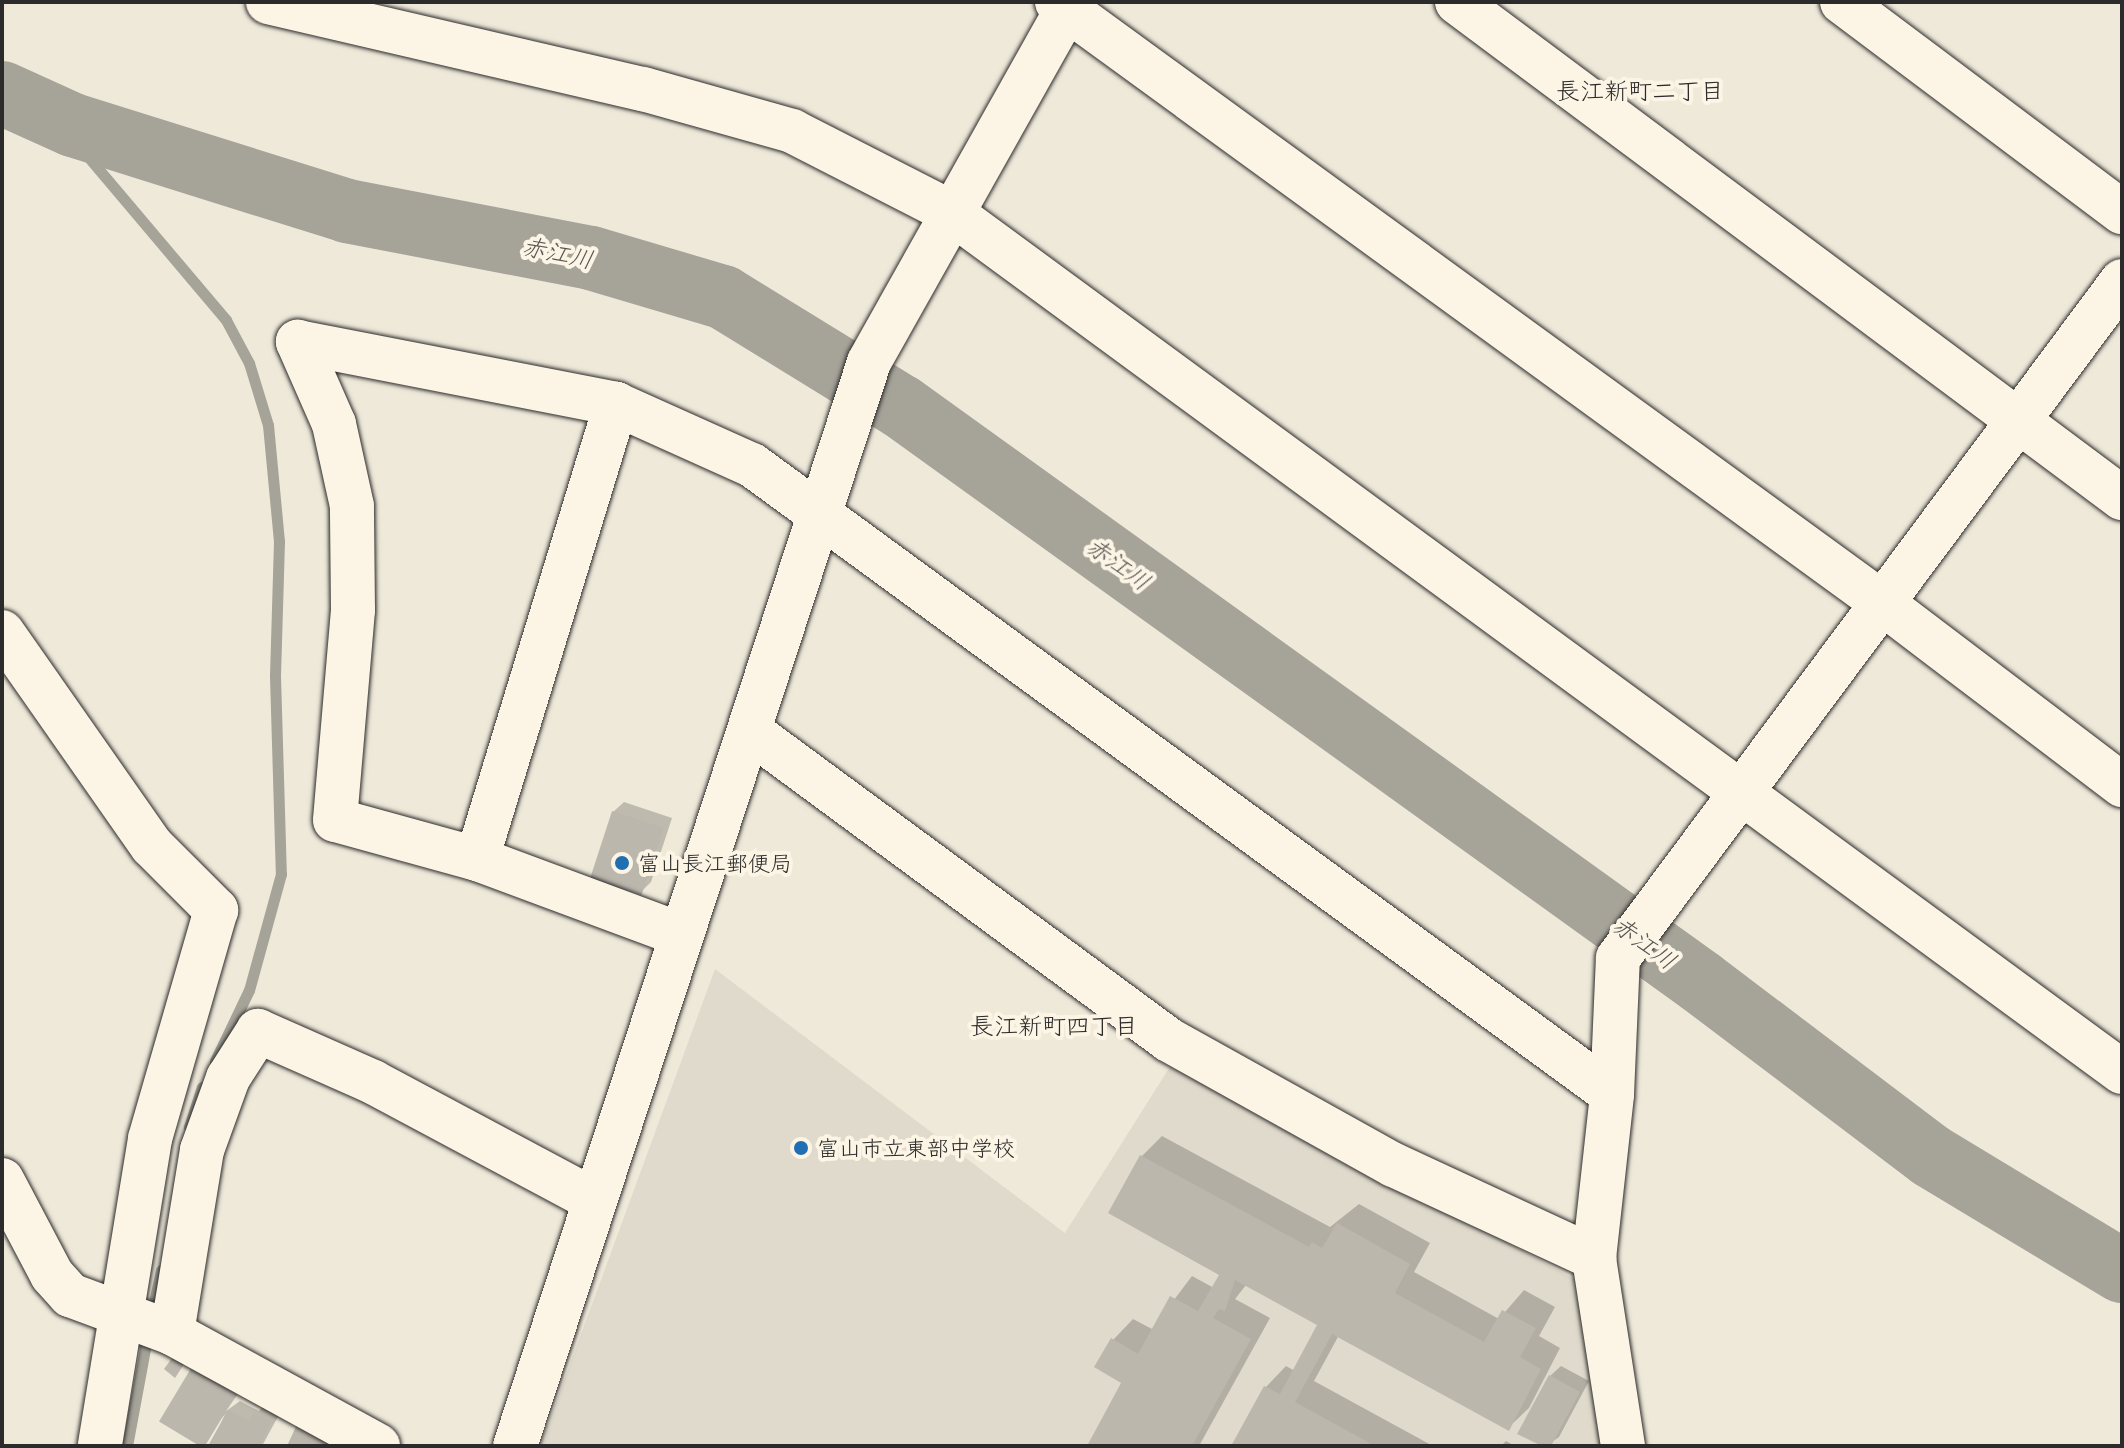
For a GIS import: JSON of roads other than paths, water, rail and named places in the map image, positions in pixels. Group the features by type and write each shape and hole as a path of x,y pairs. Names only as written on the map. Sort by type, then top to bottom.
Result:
{"street":[{"path":"268,2 643,89 792,131 952,213 1737,793 2122,1072"},
{"path":"1457,2 2122,498"},
{"path":"1842,2 2122,212"},
{"path":"515,1446 679,934 751,732 818,513 869,362 1065,4 1881,602 2122,785"},
{"path":"1623,1446 1594,1258 1612,1094 1618,958 1737,793 2122,281"},
{"path":"679,934 477,859 335,820 353,610 352,506 334,424 298,342 616,404 752,465 1612,1094"},
{"path":"477,859 616,404"},
{"path":"2,632 152,846 216,910 150,1139 125,1316 100,1446"},
{"path":"751,732 1169,1040 1394,1165 1594,1258"},
{"path":"172,1333 202,1150 228,1078 258,1031 373,1082 594,1200"},
{"path":"2,1180 52,1275 70,1295 172,1333 378,1446"}],"waterway":[{"name":"赤江川","path":"2,93 73,125 347,211 591,258 723,297 902,407 1701,982 1931,1156 2122,1271"},
{"path":"73,125 90,159 226,320 249,363 268,425 279,541 275,676 281,874 249,990 215,1061"},
{"path":"189,1127 202,1087"},
{"path":"151,1316 161,1270"},
{"path":"127,1446 148,1333"}],"place":[{"name":"富山長江郵便局","path":"622,863"},
{"name":"富山市立東部中学校","path":"801,1148"}],"district":[{"name":"長江新町二丁目","path":"1640,90"},
{"name":"長江新町四丁目","path":"1054,1025"}]}
